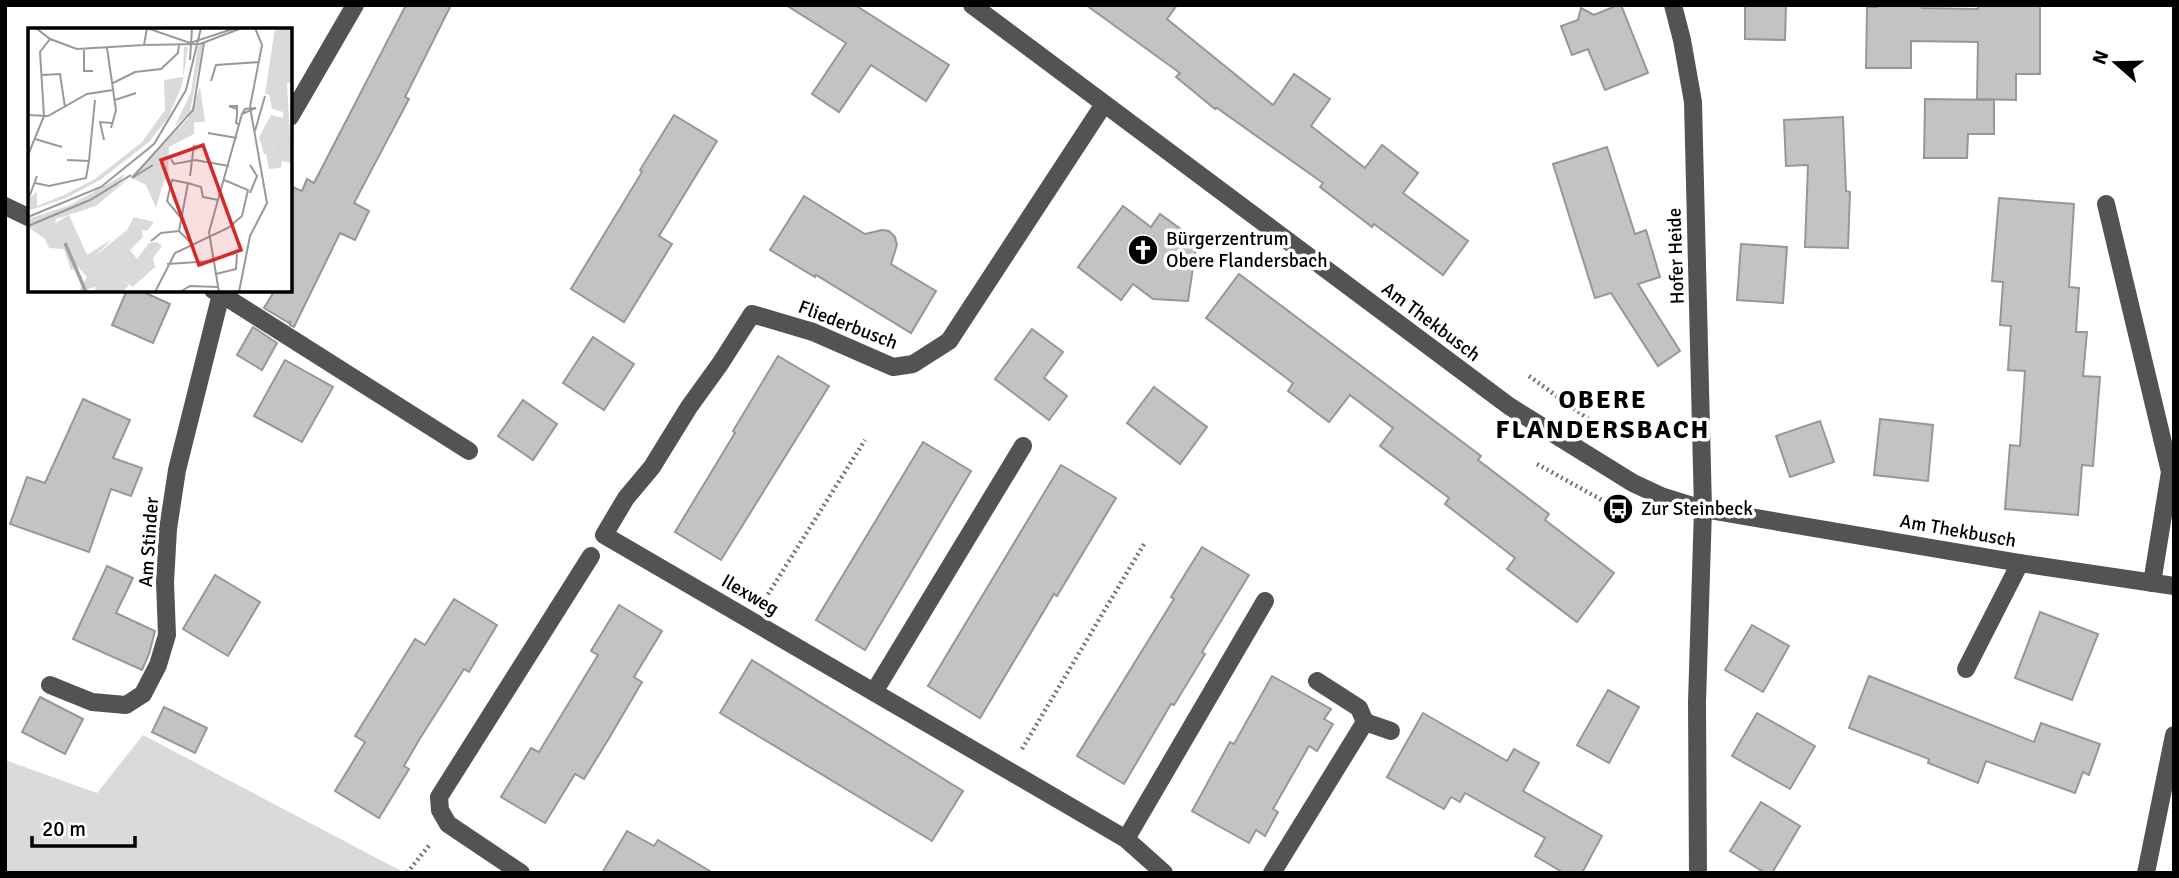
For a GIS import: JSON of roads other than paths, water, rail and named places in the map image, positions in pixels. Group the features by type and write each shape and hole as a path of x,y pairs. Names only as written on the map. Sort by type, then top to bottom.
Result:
{"street":[{"path":"292,114 355,5"},
{"name":"Am Thekbusch","path":"972,5 1509,406 1633,483 1661,496 1703,509 2020,563 2174,586"},
{"name":"Hofer Heide","path":"1673,5 1693,102 1703,509"},
{"name":"Fliederbusch","path":"604,535 626,498 652,467 752,314 813,331 893,367 913,364 949,341 1104,104"},
{"path":"2106,204 2170,472 2152,583"},
{"path":"5,206 28,217"},
{"name":"Am Stinder","path":"50,685 92,702 126,705 143,694 158,665 167,635 167,529 177,470 218,292 469,451"},
{"path":"874,692 1023,446"},
{"path":"1698,873 1697,702 1703,509"},
{"name":"Ilexweg","path":"604,535 1126,839 1164,873"},
{"path":"521,873 448,824 440,810 439,797 592,556"},
{"path":"1966,669 2020,563"},
{"path":"1126,839 1265,601"},
{"path":"1317,681 1359,708 1365,722 1391,731"},
{"path":"1272,873 1365,722"},
{"path":"2146,873 2174,735"}],"place":[{"name":"Bürgerzentrum Obere Flandersbach","path":"1143,250"},
{"name":"Zur Steinbeck","path":"1618,509"}],"district":[{"name":"OBERE FLANDERSBACH","path":"1603,415"}]}
